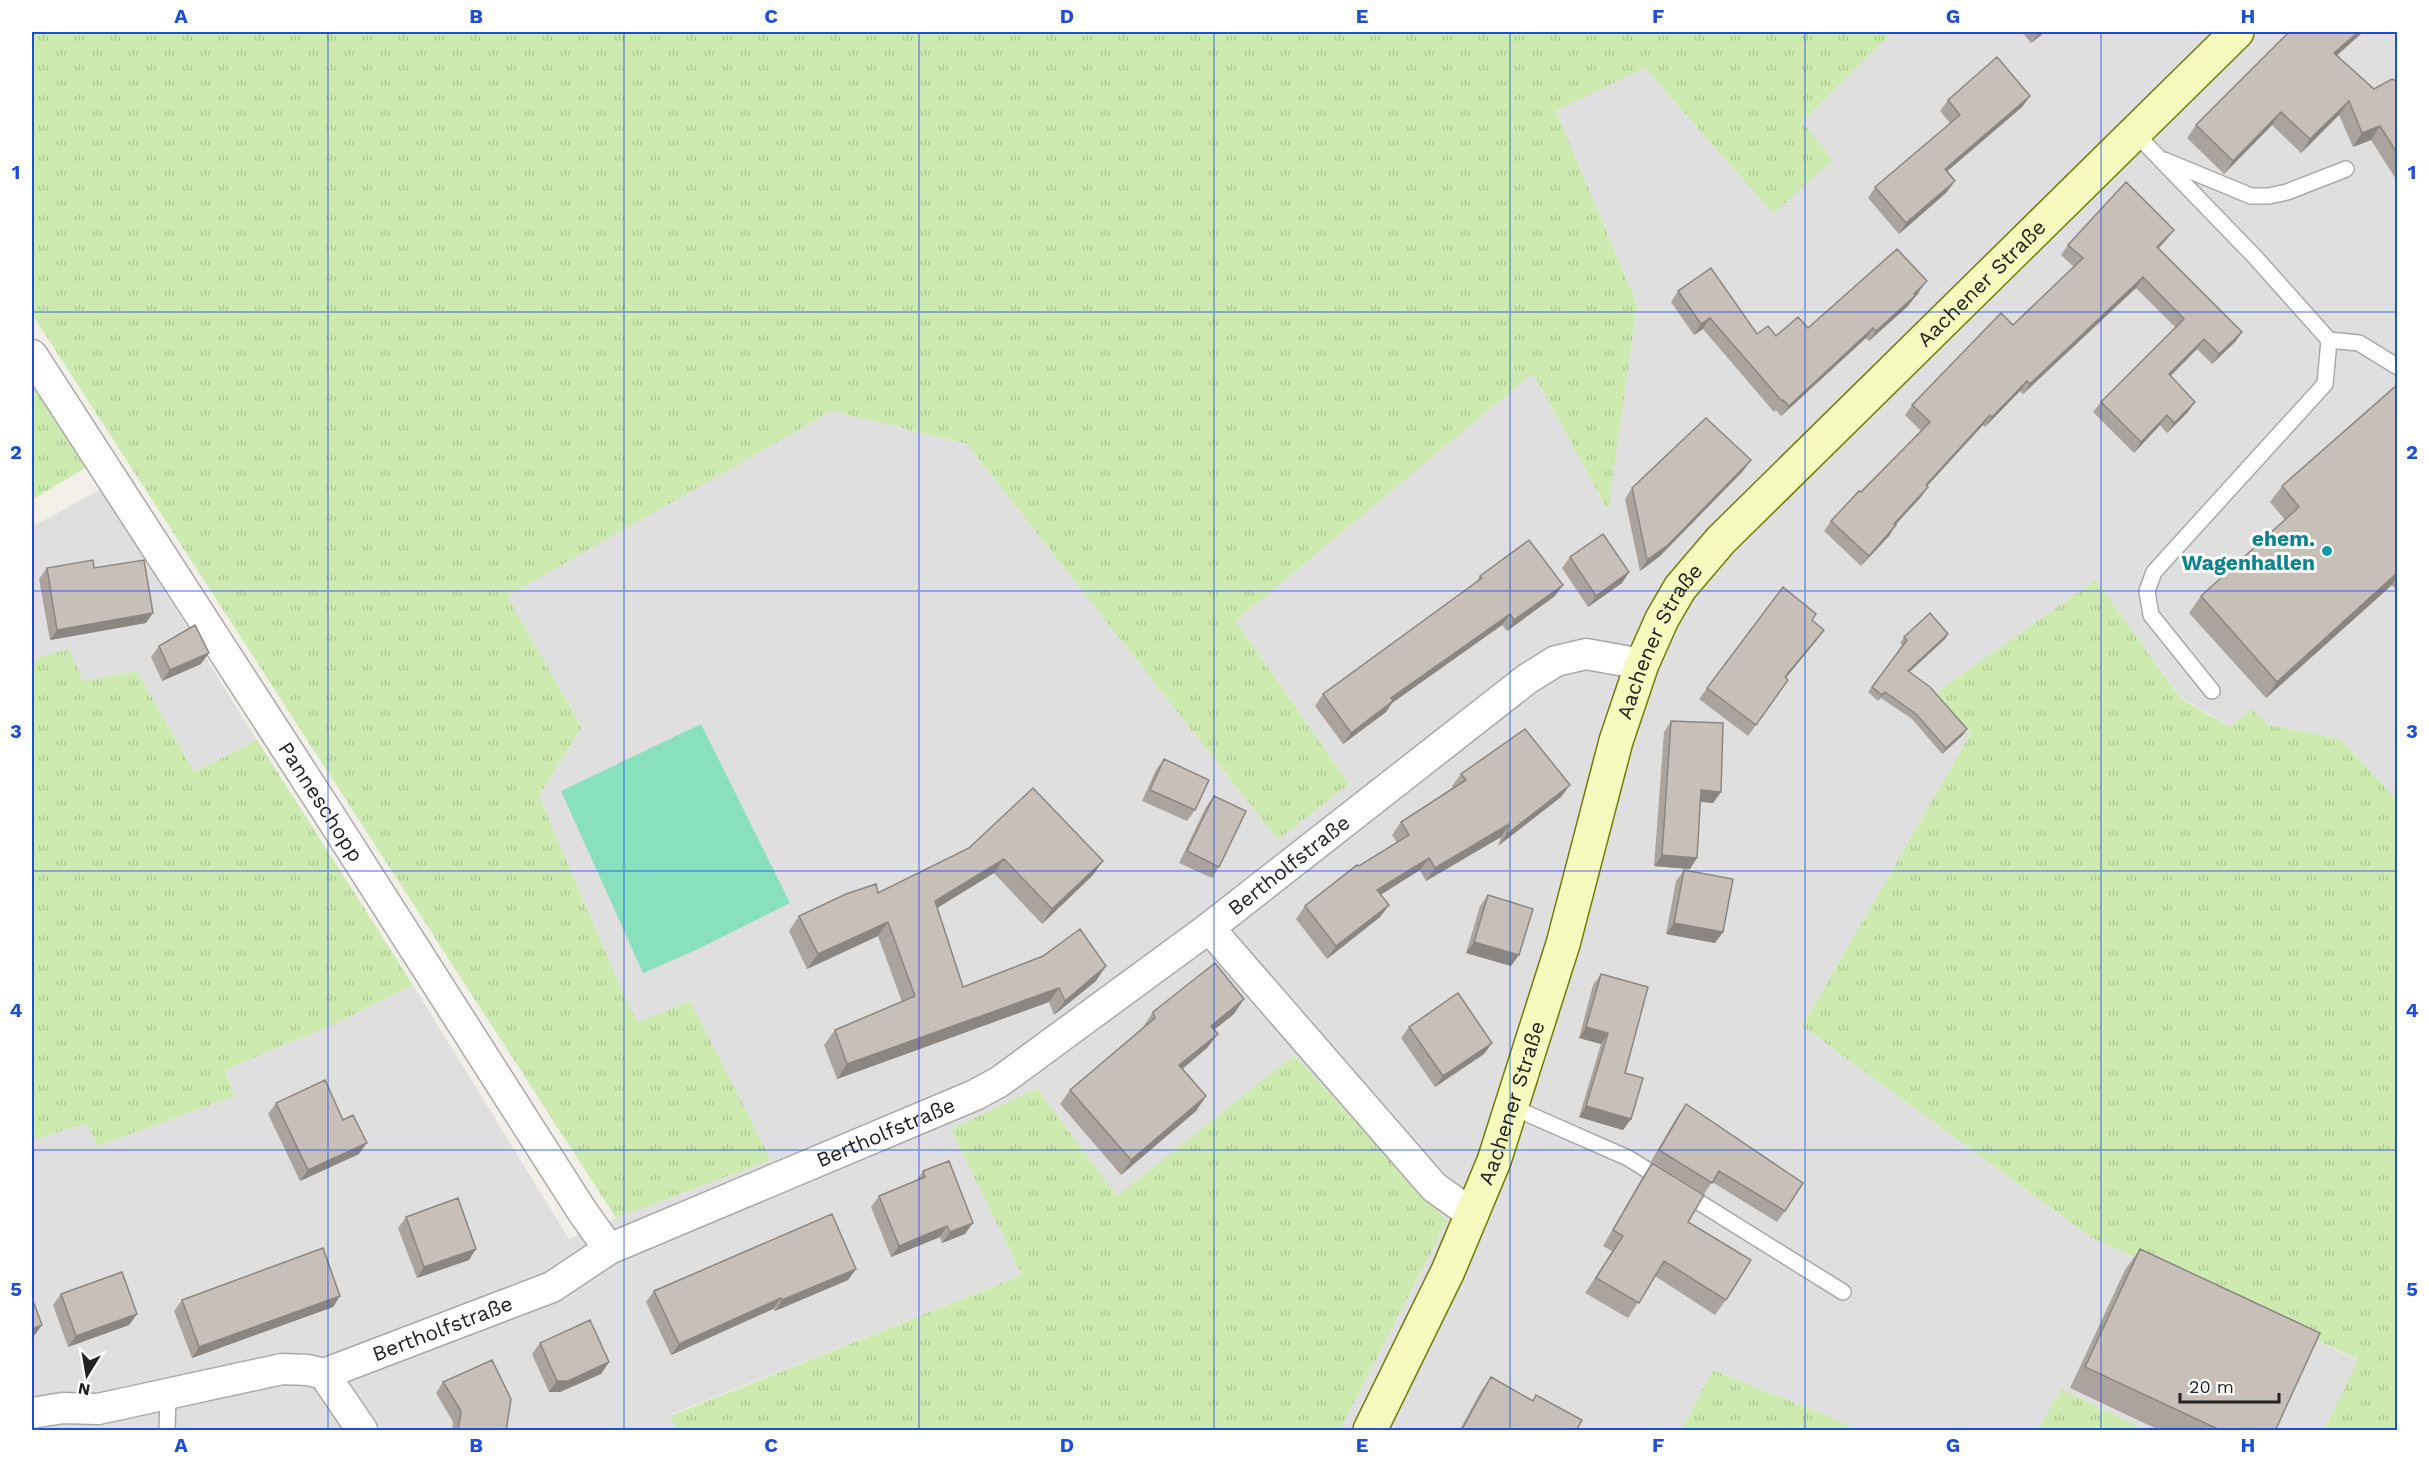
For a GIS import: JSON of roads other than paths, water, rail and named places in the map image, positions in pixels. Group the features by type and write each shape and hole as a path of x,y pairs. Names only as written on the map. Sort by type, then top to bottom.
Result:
{"street":[{"name":"Aachener Straße","path":"1370,1431 1473,1215 1494,1161 1563,944 1616,741 1642,664 1680,588 1721,540 2237,32"},
{"name":"Panneschopp","path":"32,355 582,1211 609,1249"},
{"name":"Bertholfstraße","path":"32,1413 63,1408 98,1409 282,1369 308,1370 324,1374 552,1287 609,1249 975,1095 999,1082 1209,927 1527,679 1557,660 1586,654 1642,664"},
{"path":"1209,927 1434,1187 1473,1215"},
{"path":"324,1374 363,1431"}],"lane":[{"path":"2134,132 2255,257 2329,340 2359,343 2397,367"},
{"path":"2158,158 2251,196 2269,196 2287,192 2346,169"},
{"path":"2212,691 2151,615 2147,591 2154,572 2325,384 2329,340"},
{"path":"1512,1107 1628,1158 1843,1292"},
{"path":"167,1431 168,1394"}],"place":[{"name":"ehem. Wagenhallen","path":"2327,551"}]}
